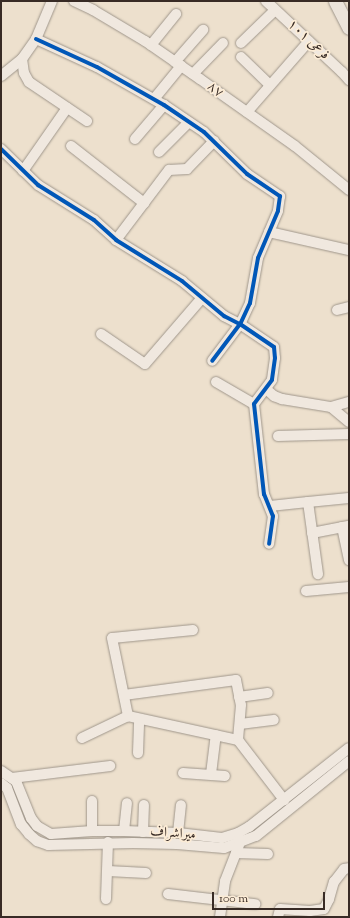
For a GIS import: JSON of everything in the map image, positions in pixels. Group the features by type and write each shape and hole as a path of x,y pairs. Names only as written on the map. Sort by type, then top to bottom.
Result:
{"main road":[{"path":"335,1 349,28"}],"street":[{"path":"1,76 22,59 36,39 52,1"},
{"name":"۸۷","path":"74,1 93,10 151,45 295,146 349,190"},
{"name":"فرعی ۱۰۱","path":"266,1 349,80"},
{"path":"241,43 275,10"},
{"path":"151,45 176,14"},
{"path":"154,99 203,30"},
{"path":"36,39 97,67 164,105 214,141 231,160 247,174 280,196 278,211 258,258 250,303 240,324 212,361"},
{"path":"247,112 309,41"},
{"path":"193,74 222,43"},
{"path":"241,57 270,85"},
{"path":"22,59 24,73 29,82 87,121"},
{"path":"136,139 164,105"},
{"path":"23,171 67,108"},
{"path":"159,152 189,122"},
{"path":"116,240 169,170 187,169 214,141"},
{"path":"71,146 144,204"},
{"path":"1,149 38,185 94,220 116,240 182,281 224,316 240,324 269,343 275,351 272,380 254,404 264,494 273,516 269,544"},
{"path":"269,232 349,250"},
{"path":"101,334 145,364 202,298"},
{"path":"337,310 349,307"},
{"path":"216,382 254,404"},
{"path":"266,388 274,396 282,399 331,407 349,402"},
{"path":"331,407 349,422"},
{"path":"278,436 349,434"},
{"path":"270,506 349,498"},
{"path":"308,502 318,574"},
{"path":"312,533 345,527 348,560"},
{"path":"306,591 349,587"},
{"path":"128,716 112,638 193,630"},
{"path":"124,695 236,680 241,705 238,740"},
{"path":"239,697 268,693"},
{"path":"82,738 128,716 238,740 284,800"},
{"path":"138,753 139,719"},
{"path":"240,724 274,720"},
{"path":"211,774 216,735"},
{"name":"میراشراف","path":"1,771 16,781 22,792 31,818 43,831 50,834 92,830 178,833 222,838 242,832 349,748"},
{"name":"میراشراف","path":"1,783 9,793 21,824 37,841 48,845 90,845 108,842 238,848 256,836 349,761"},
{"path":"12,778 110,766"},
{"path":"183,773 224,776"},
{"path":"92,801 92,830"},
{"path":"128,803 133,831 133,843"},
{"path":"133,831 144,805"},
{"path":"178,833 181,805"},
{"path":"220,917 225,881 238,848 242,832"},
{"path":"106,899 108,842"},
{"path":"238,848 268,854"},
{"path":"278,917 280,909 323,913 334,882 344,869 349,868"},
{"path":"108,871 146,873"},
{"path":"168,894 255,904"}],"cycle path":[{"path":"36,39 97,67 164,105 204,132 247,174 280,196 278,211 258,258 250,303 240,324 212,361"},
{"path":"1,149 38,185 94,220 116,240 182,281 224,316 240,324 274,347 275,358 272,380 254,404 264,494 273,516 269,544"}]}
